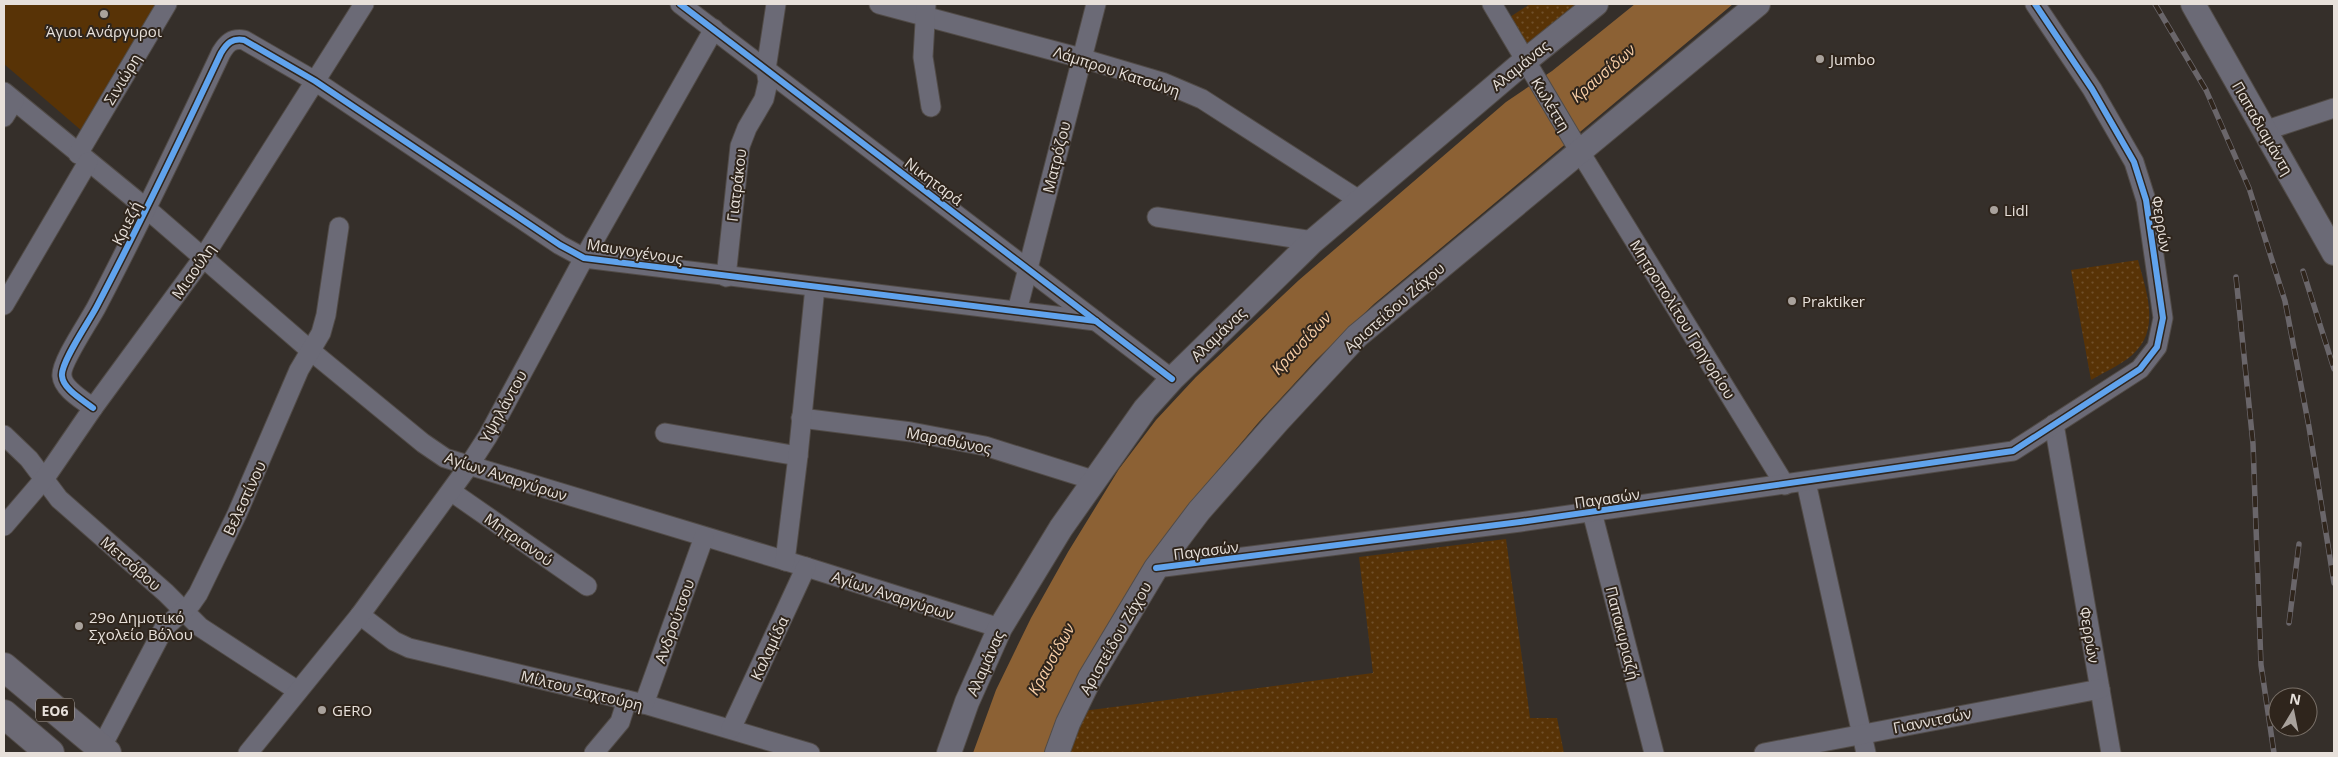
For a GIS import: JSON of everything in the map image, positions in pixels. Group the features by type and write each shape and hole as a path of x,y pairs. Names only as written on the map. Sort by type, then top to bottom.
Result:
{"main road":[{"name":"ΕΟ6","path":"4,667 104,751"},
{"name":"ΕΟ6","path":"4,714 50,753"}],"street":[{"name":"Σινιώρη","path":"4,305 167,4"},
{"name":"Μιαούλη","path":"4,526 44,478 203,258 364,4"},
{"name":"Νικηταρά","path":"680,4 1172,378"},
{"name":"Γιατράκου","path":"726,277 740,146 747,128 764,99 768,82 766,69 776,4"},
{"name":"Λάμπρου Κατσώνη","path":"879,4 925,9 1162,82 1202,100 1359,200"},
{"name":"Ματρόζου","path":"1016,311 1096,4"},
{"name":"Κωλέττη","path":"1492,4 1580,152"},
{"name":"Αλαμάνας","path":"948,753 967,702 1000,628 1040,561 1093,480 1145,408 1172,378 1313,241 1359,200 1596,4"},
{"name":"Αριστείδου Ζάχου","path":"1057,753 1068,723 1090,678 1156,568 1199,511 1278,421 1357,336 1758,4"},
{"name":"Φερρών","path":"2035,4 2092,89 2134,162 2146,200 2163,318 2158,343 2140,369 2054,424 2111,753"},
{"name":"Παπαδιαμάντη","path":"2193,4 2334,253"},
{"path":"925,9 923,57 931,106"},
{"name":"Υψηλάντου","path":"248,753 360,615 452,492 488,436 584,258 714,29"},
{"name":"Μαυγογένους","path":"232,40 244,40 315,81 560,245 584,258 726,277 1096,321"},
{"name":"Κριεζή","path":"93,408 64,384 62,371 147,210 221,53 232,40"},
{"name":"Αγίων Αναργύρων","path":"9,96 147,210 311,351 435,452 468,467 806,567 1000,628"},
{"path":"4,117 9,96"},
{"path":"2264,131 2334,108"},
{"name":"Μητροπολίτου Γρηγορίου","path":"1580,152 1785,485"},
{"path":"1157,217 1313,241"},
{"name":"Βελεστίνου","path":"104,751 164,628 198,594 237,514 299,370 324,325 339,227"},
{"path":"784,561 798,456 815,287"},
{"name":"Μαραθώνος","path":"802,418 911,432 985,446 1093,480"},
{"name":"Παγασών","path":"1156,568 1592,512 2013,451 2054,424"},
{"path":"664,432 798,456"},
{"name":"Μετσόβου","path":"4,435 29,459 59,498 166,593 200,627 298,691"},
{"path":"1806,482 1866,753"},
{"name":"Μητριανού","path":"452,492 587,586"},
{"name":"Παπακυριαζή","path":"1592,512 1654,753"},
{"name":"Ανδρούτσου","path":"594,753 635,702 704,537"},
{"name":"Καλαμίδα","path":"731,729 806,567"},
{"name":"Μίλτου Σαχτούρη","path":"360,615 394,641 410,648 635,702 810,753"},
{"name":"Γιαννιτσών","path":"1764,753 2100,689"}],"shaded area":[{"path":"4,4 156,4 82,131 4,64"},
{"path":"1530,4 1581,4 1527,47 1510,17"},
{"path":"2138,260 2149,306 2148,330 2144,340 2132,355 2091,380 2071,270"},
{"path":"1506,539 1530,718 1557,718 1564,753 1067,753 1083,711 1373,673 1359,557"}],"water":[{"name":"Κραυσίδων","path":"1635,4 1733,4 1374,304 1316,360 1258,423 1186,508 1090,655 1046,753 973,753 996,690 1031,618 1068,552 1119,469 1156,420 1196,377 1299,280 1506,102 1552,71"}],"railway":[{"path":"2155,4 2206,90 2249,188 2285,301 2309,427 2334,583"},
{"path":"2303,271 2334,369"},
{"path":"2236,277 2253,444 2261,665 2274,753"},
{"path":"2289,623 2299,544"}],"cycle path":[{"path":"680,4 1172,379"},
{"path":"1156,568 1520,522 2013,451 2140,369 2157,347 2163,318 2146,200 2134,162 2092,89 2035,4"},
{"path":"93,408 74,394 63,381 62,376 66,362 129,243 221,53 228,44 236,40 244,40 315,81 560,245 584,258 1096,321"}],"place":[{"name":"Άγιοι Ανάργυροι","path":"104,14"},
{"name":"Jumbo","path":"1820,59"},
{"name":"Lidl","path":"1994,210"},
{"name":"Praktiker","path":"1792,301"},
{"name":"29ο Δημοτικό Σχολείο Βόλου","path":"79,626"},
{"name":"GERO","path":"322,710"}]}
